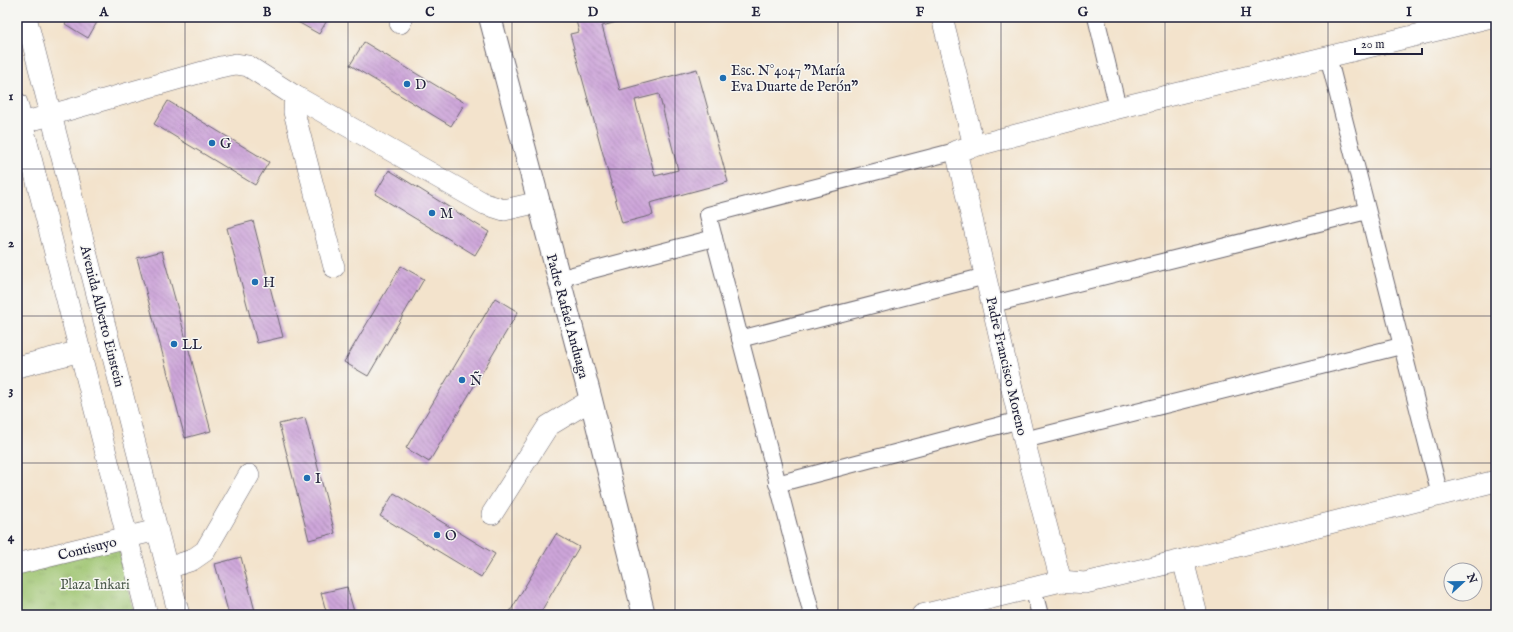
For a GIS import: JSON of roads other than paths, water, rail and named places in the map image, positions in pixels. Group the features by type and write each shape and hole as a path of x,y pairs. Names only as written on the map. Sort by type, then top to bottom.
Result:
{"street":[{"name":"Avenida Alberto Einstein","path":"26,17 180,615"},
{"name":"Padre Rafael Anduaga","path":"490,17 591,400 644,615"},
{"name":"Padre Francisco Moreno","path":"942,17 986,276 1024,440 1061,581"},
{"path":"1096,17 1118,108"},
{"path":"812,615 708,215 1118,108 1491,17"},
{"path":"1328,56 1440,495"},
{"path":"22,123 220,67 236,64 248,66 295,96 485,204 504,210 539,202"},
{"path":"295,96 294,112 334,268"},
{"path":"17,103 22,123 24,153 81,352 126,538 147,615"},
{"path":"993,304 1367,211"},
{"path":"558,279 714,238"},
{"path":"740,339 986,276"},
{"path":"1024,440 1401,346"},
{"path":"17,367 81,352"},
{"path":"492,514 548,426 591,400"},
{"path":"777,484 1020,420"},
{"path":"168,568 192,560 206,551 249,475"},
{"path":"922,615 1061,581 1085,583 1183,560 1496,481"},
{"name":"Contisuyo","path":"17,564 157,530"},
{"path":"1183,560 1197,615"},
{"path":"1034,588 1040,615"}],"place":[{"name":"Esc. N°4047 \"María Eva Duarte de Perón\"","path":"723,78"},
{"name":"D","path":"407,84"},
{"name":"G","path":"212,143"},
{"name":"M","path":"432,213"},
{"name":"H","path":"255,282"},
{"name":"LL","path":"174,344"},
{"name":"Ñ","path":"462,380"},
{"name":"I","path":"307,478"},
{"name":"O","path":"437,535"}],"park label":[{"name":"Plaza Inkari","path":"95,584"}]}
